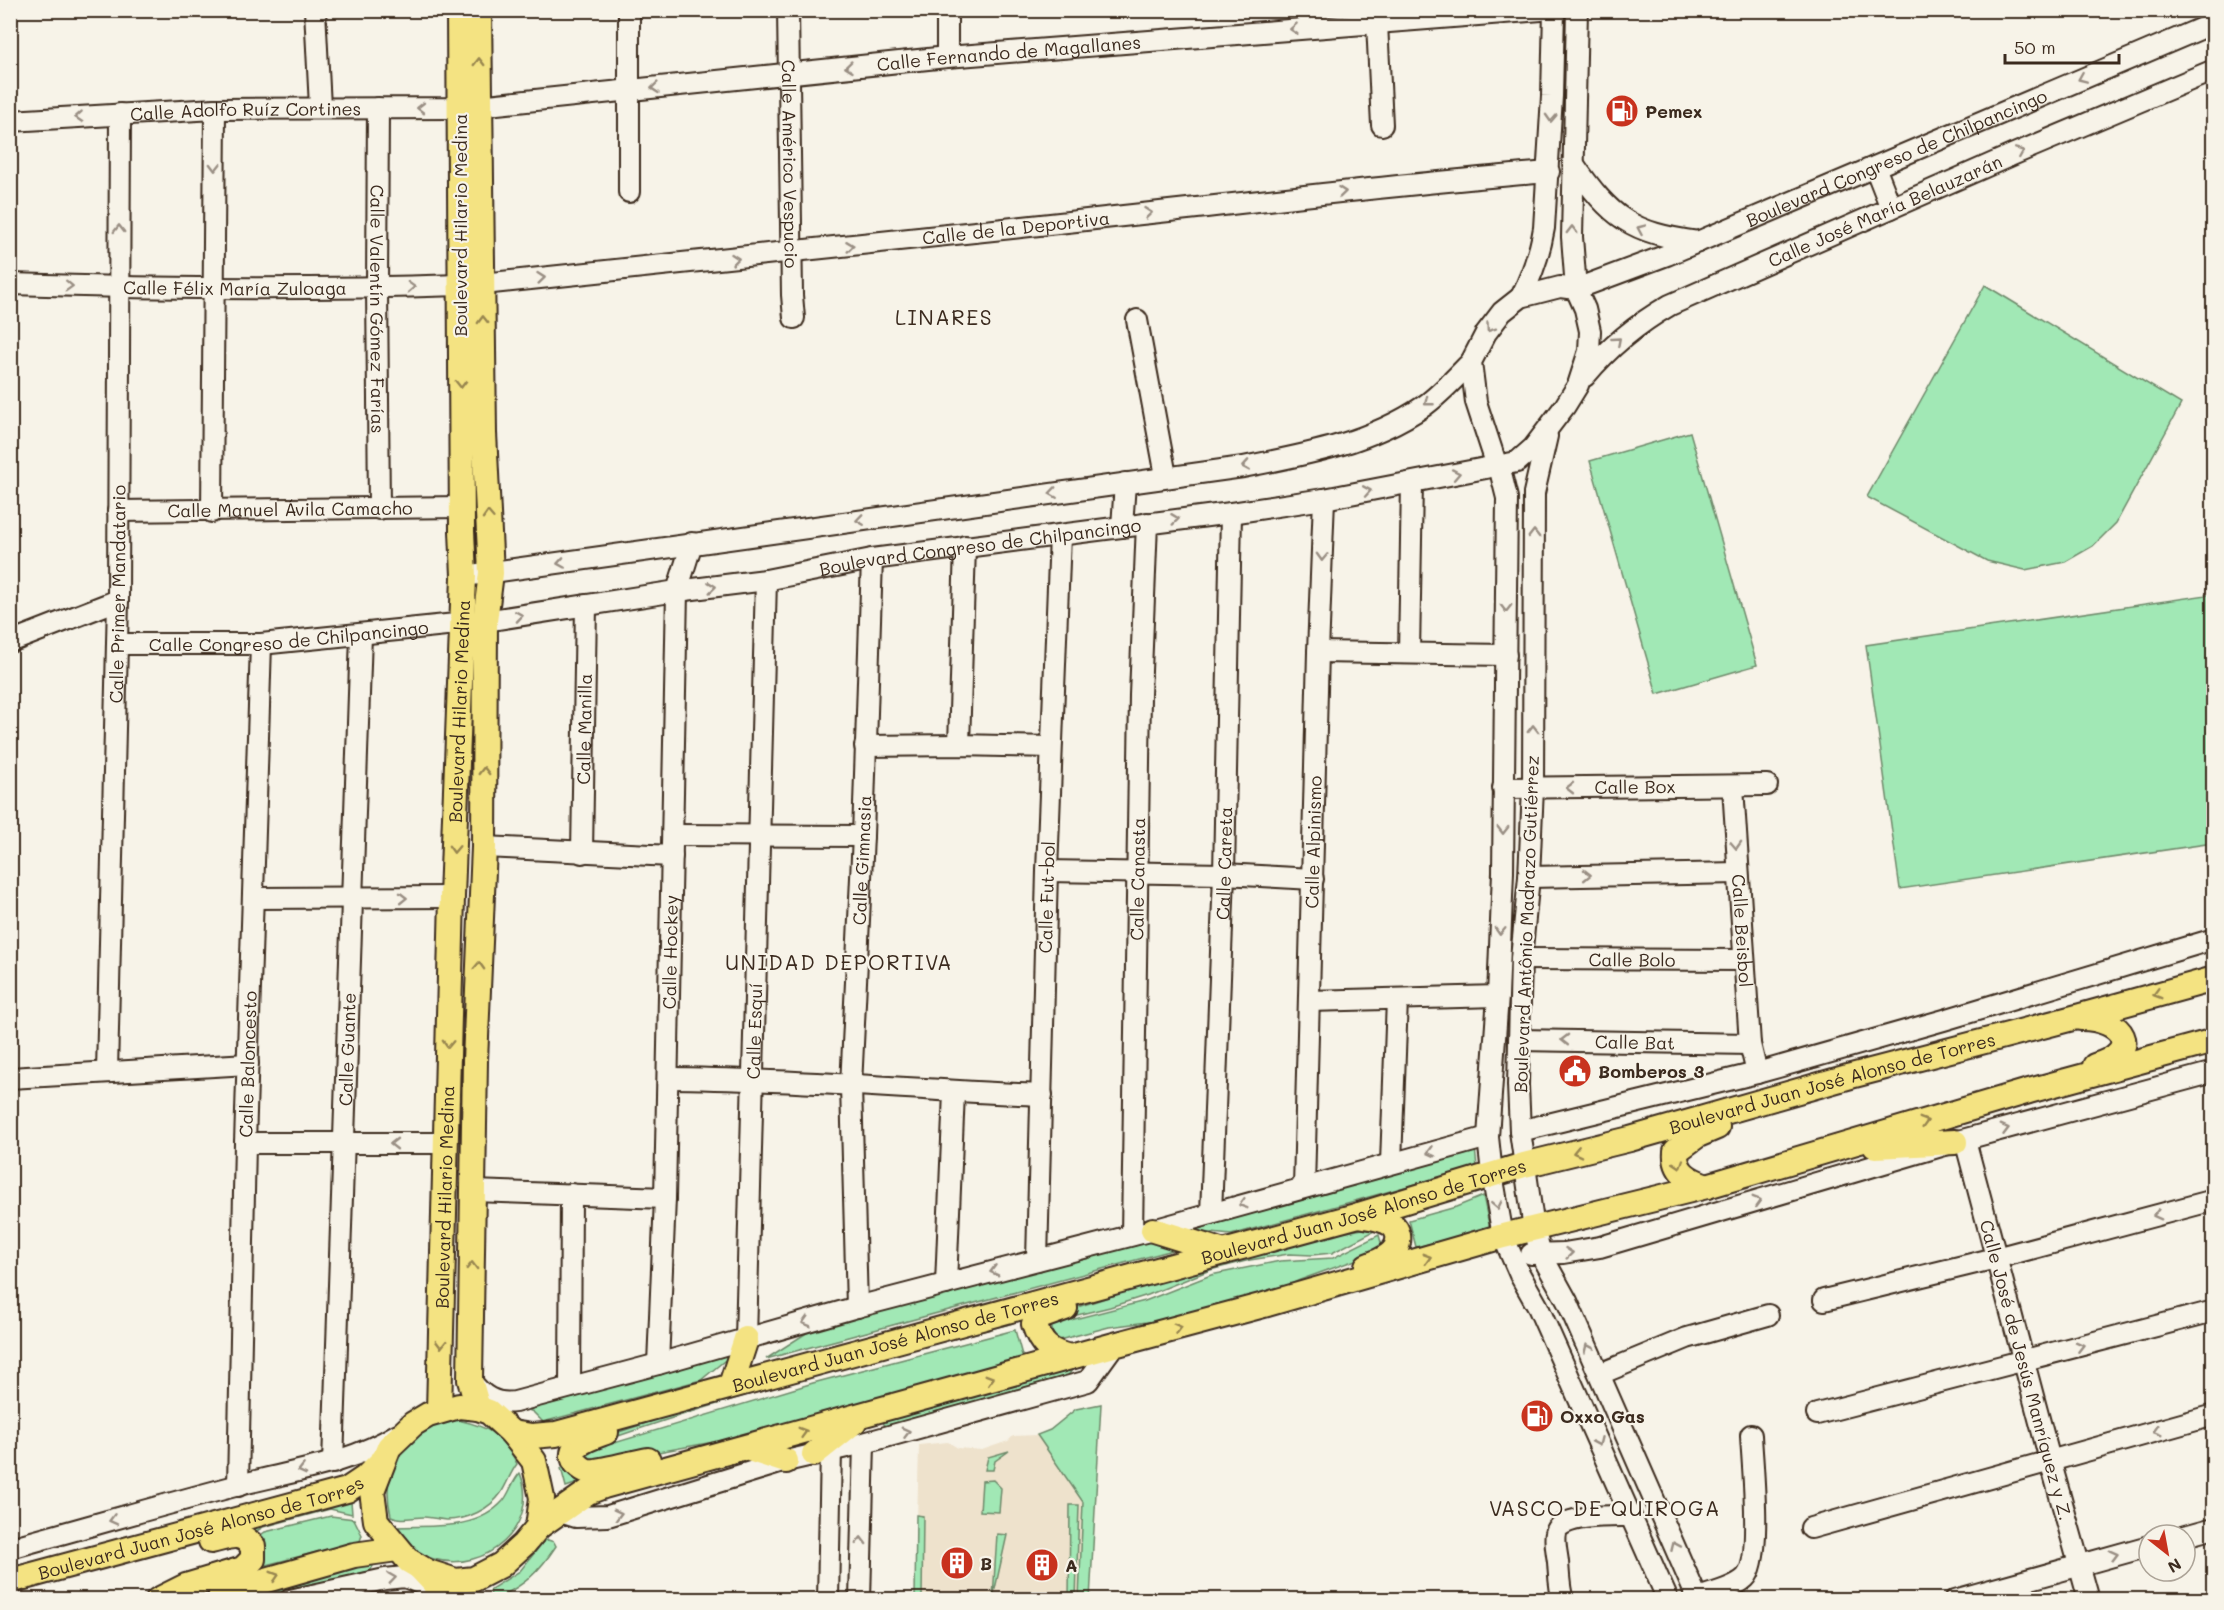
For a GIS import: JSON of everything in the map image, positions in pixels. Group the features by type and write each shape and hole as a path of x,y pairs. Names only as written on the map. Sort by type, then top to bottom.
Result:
{"main road":[{"name":"Boulevard Hilario Medina","path":"439,1411 452,897 464,576 462,507 471,285 469,107 459,10"},
{"name":"Boulevard Hilario Medina","path":"469,107 479,10"},
{"name":"Boulevard Hilario Medina","path":"471,285 484,433 491,573 485,621 484,847 475,1061 470,1380 478,1408"},
{"name":"Boulevard Juan José Alonso de Torres","path":"512,1433 532,1436 556,1434 1359,1215 1524,1165 1630,1139 1851,1076 2214,979"},
{"path":"2029,1091 2058,1078 2104,1063 2121,1052 2122,1036 2117,1028 2104,1020 2073,1018"},
{"path":"470,1599 482,1581 524,1544 538,1527 588,1492 604,1486 1114,1345 1507,1245 1534,1229 1707,1186 2029,1091 2214,1041"},
{"path":"1707,1186 1689,1179 1677,1166 1676,1150 1686,1142 1716,1127 1825,1091 1851,1076"},
{"path":"1834,1148 1960,1141"},
{"path":"1264,1305 1375,1263 1390,1255 1399,1240 1397,1230 1384,1221 1359,1215"},
{"path":"1142,1233 1224,1252"},
{"path":"1070,1357 1051,1352 1041,1343 1034,1324 1040,1317 1172,1273 1191,1261"},
{"path":"746,1340 724,1387 679,1407 578,1444 573,1450 573,1459 579,1467 588,1471 627,1463 751,1447 786,1461"},
{"path":"501,1565 474,1579 456,1581 428,1572 409,1561 376,1521 372,1491 382,1460 389,1447 413,1425 439,1411 459,1406 489,1412 512,1433 534,1461 542,1498 538,1527"},
{"path":"823,1452 861,1416"},
{"name":"Boulevard Juan José Alonso de Torres","path":"10,1581 347,1490 365,1478 382,1460"},
{"path":"91,1559 143,1557 237,1535 245,1537 253,1546 253,1559 243,1569 186,1586 158,1599"},
{"path":"199,1599 354,1555 398,1549"},
{"path":"419,1567 435,1584 439,1598"}],"street":[{"path":"315,10 320,107"},
{"path":"629,10 629,192"},
{"name":"Calle Américo Vespucio","path":"788,10 794,318"},
{"path":"947,10 947,57"},
{"name":"Calle Fernando de Magallanes","path":"469,107 947,57 1541,10"},
{"path":"464,576 1243,466 1310,454 1356,440 1397,422 1425,405 1471,362 1486,333 1502,312 1521,297 1532,274 1541,247 1549,172 1554,10"},
{"path":"1548,430 1578,385 1589,351 1590,331 1585,309 1576,289 1572,237 1577,10"},
{"name":"Boulevard Congreso de Chilpancingo","path":"1521,297 1560,287 1576,289 1698,242 2214,22"},
{"path":"1377,23 1382,125"},
{"name":"Calle José María Belauzarán","path":"1578,385 1604,353 1622,337 1670,305 2214,70"},
{"name":"Calle Adolfo Ruíz Cortines","path":"10,121 215,109 469,107"},
{"name":"Calle Valentín Gómez Farías","path":"378,108 379,509"},
{"path":"212,512 215,109"},
{"name":"Calle Primer Mandatario","path":"107,1072 118,600 120,114"},
{"path":"1573,163 1595,193 1632,225 1663,237 1698,242"},
{"path":"1875,167 1891,208"},
{"name":"Calle de la Deportiva","path":"471,285 792,253 997,228 1452,179 1549,172"},
{"name":"Calle Félix María Zuloaga","path":"10,284 119,288 377,288 471,285"},
{"path":"1137,320 1166,476"},
{"name":"Boulevard Antônio Madrazo Gutiérrez","path":"1471,362 1476,402 1499,466 1507,498 1506,655 1498,996 1488,1137 1492,1174 1507,1245 1538,1307 1668,1599"},
{"name":"Boulevard Congreso de Chilpancingo","path":"461,622 485,621 677,591 766,580 872,559 1324,499 1517,462 1548,430"},
{"name":"Boulevard Antônio Madrazo Gutiérrez","path":"1548,430 1534,493 1533,788 1529,877 1521,959 1519,1040 1520,1131 1524,1165 1534,1229 1541,1254 1567,1301 1698,1599"},
{"path":"1122,527 1125,483"},
{"path":"1409,653 1412,483"},
{"name":"Calle Alpinismo","path":"1304,1187 1324,499"},
{"name":"Calle Manuel Ávila Camacho","path":"118,511 212,512 462,507"},
{"name":"Calle Careta","path":"1211,1214 1224,874 1231,513"},
{"name":"Calle Canasta","path":"1142,1233 1138,872 1140,694 1147,523"},
{"name":"Calle Fut-bol","path":"1037,1260 1047,871 1060,535"},
{"name":"Calle Hockey","path":"658,1364 668,1078 677,591 693,543"},
{"path":"959,745 965,546"},
{"name":"Calle Gimnasia","path":"857,1307 851,1086 863,836 872,559"},
{"name":"Calle Esquí","path":"746,1340 766,580"},
{"path":"10,642 118,600"},
{"name":"Calle Manilla","path":"582,853 586,605"},
{"name":"Calle Congreso de Chilpancingo","path":"117,644 261,644 361,635 461,622"},
{"name":"Calle Guante","path":"333,1463 361,635"},
{"name":"Calle Baloncesto","path":"238,1486 245,1143 261,644"},
{"path":"1318,652 1506,655"},
{"path":"865,746 1051,747"},
{"name":"Calle Box","path":"1503,788 1767,785"},
{"name":"Calle Beisbol","path":"1733,786 1750,1044 1757,1074"},
{"path":"673,835 863,836"},
{"path":"484,847 672,856"},
{"path":"1047,871 1224,874 1313,879"},
{"path":"1529,877 1738,873"},
{"path":"254,898 452,897"},
{"name":"Boulevard Juan José Alonso de Torres","path":"1520,1131 1757,1074 2214,939"},
{"name":"Calle Bolo","path":"1521,959 1744,960"},
{"path":"1309,1001 1498,996"},
{"path":"1391,1163 1397,999"},
{"name":"Calle Bat","path":"1519,1040 1750,1044"},
{"path":"1843,1049 1851,1066 1851,1076"},
{"path":"10,1078 248,1064"},
{"path":"1507,1245 1541,1254 1582,1251 1600,1247 1960,1141 2214,1072"},
{"path":"668,1078 754,1078 851,1086 1042,1095"},
{"path":"946,1284 954,1092"},
{"name":"Boulevard Juan José Alonso de Torres","path":"470,1380 480,1392 503,1404 746,1340 857,1307 1142,1233 1488,1137"},
{"name":"Calle José de Jesús Manríquez y Z.","path":"1960,1141 1996,1258 2049,1460 2090,1599"},
{"path":"245,1143 445,1143"},
{"path":"473,1191 665,1198"},
{"path":"570,1387 571,1194"},
{"path":"1824,1300 1996,1258 2214,1200"},
{"path":"1817,1414 2214,1311"},
{"path":"1600,1374 1687,1338 1768,1315"},
{"path":"560,1512 576,1517 608,1516 786,1461 864,1443 1089,1381 1114,1345"},
{"path":"1811,1528 2214,1415"},
{"path":"10,1548 356,1456 377,1448 413,1425"},
{"path":"1698,1599 1737,1583 1746,1577 1752,1568 1755,1533 1751,1435"},
{"path":"860,1599 864,1443"},
{"path":"823,1452 828,1599"},
{"path":"1563,1599 1556,1544 1558,1527 1570,1521 1602,1516 1630,1516"},
{"path":"2197,1533 2214,1528"},
{"path":"1955,1599 2137,1549"},
{"path":"290,1599 405,1577 426,1586 439,1598"}],"shaded area":[{"path":"1101,1404 1090,1599 915,1600 919,1445 948,1442 958,1448 982,1450 1008,1441 1013,1436 1037,1435 1050,1430 1076,1409"}],"green space":[{"path":"1985,285 2181,404 2116,523 2093,546 2065,562 2025,570 1987,561 1867,497"},
{"path":"1690,432 1757,665 1657,694 1590,461"},
{"path":"2213,594 2213,843 1900,889 1866,645"},
{"path":"1475,1148 1477,1167 1231,1235 1192,1231 1192,1229"},
{"path":"1483,1196 1490,1229 1416,1247 1409,1220 1456,1207"},
{"path":"1382,1227 1332,1253 1289,1254 1250,1260 1210,1270 1148,1295 1110,1307 1065,1318 1068,1310 1209,1265 1324,1236"},
{"path":"1379,1235 1383,1250 1260,1297 1155,1321 1109,1327 1055,1341 1051,1325 1145,1301 1211,1275 1280,1261 1333,1258"},
{"path":"1146,1240 1173,1250 766,1359 822,1323"},
{"path":"1012,1318 1013,1323 742,1397 582,1449 610,1435 755,1387"},
{"path":"1015,1330 1023,1359 719,1441 636,1456 597,1468 581,1453 813,1383"},
{"path":"735,1352 701,1380 543,1422 533,1412 524,1408"},
{"path":"1074,1367 1067,1377 886,1428 883,1422 886,1420"},
{"path":"1101,1404 1090,1599 1079,1599 1083,1502 1037,1435 1050,1430 1076,1409"},
{"path":"458,1420 494,1433 512,1454 517,1464 501,1493 484,1509 462,1518 447,1520 391,1516 388,1497 389,1480 400,1451 423,1430"},
{"path":"1009,1451 995,1461 993,1470 985,1470 988,1457"},
{"path":"568,1466 584,1481 566,1487 561,1468"},
{"path":"520,1473 524,1493 523,1511 504,1542 489,1552 472,1559 453,1562 434,1559 417,1550 396,1527 452,1525 480,1518 503,1501"},
{"path":"993,1480 1001,1488 999,1512 980,1511 982,1481"},
{"path":"351,1501 352,1514 330,1509 263,1527 255,1532 250,1529 250,1526"},
{"path":"1070,1505 1079,1505 1076,1599 1069,1599"},
{"path":"916,1515 923,1516 922,1599 915,1599"},
{"path":"331,1516 354,1519 362,1535 360,1541 262,1566 258,1537 265,1532"},
{"path":"997,1534 1007,1535 993,1598"},
{"path":"544,1541 554,1542 556,1546 537,1571 514,1589 495,1599 492,1598 491,1589 520,1571"},
{"path":"369,1563 373,1566 370,1571 256,1599 235,1600"}],"place":[{"name":"Pemex","path":"1622,111"},
{"name":"Bomberos 3","path":"1575,1071"},
{"name":"Oxxo Gas","path":"1537,1416"},
{"name":"B","path":"957,1563"},
{"name":"A","path":"1042,1565"}],"district":[{"name":"LINARES","path":"944,316"},
{"name":"UNIDAD DEPORTIVA","path":"839,961"},
{"name":"VASCO DE QUIROGA","path":"1605,1507"}]}
